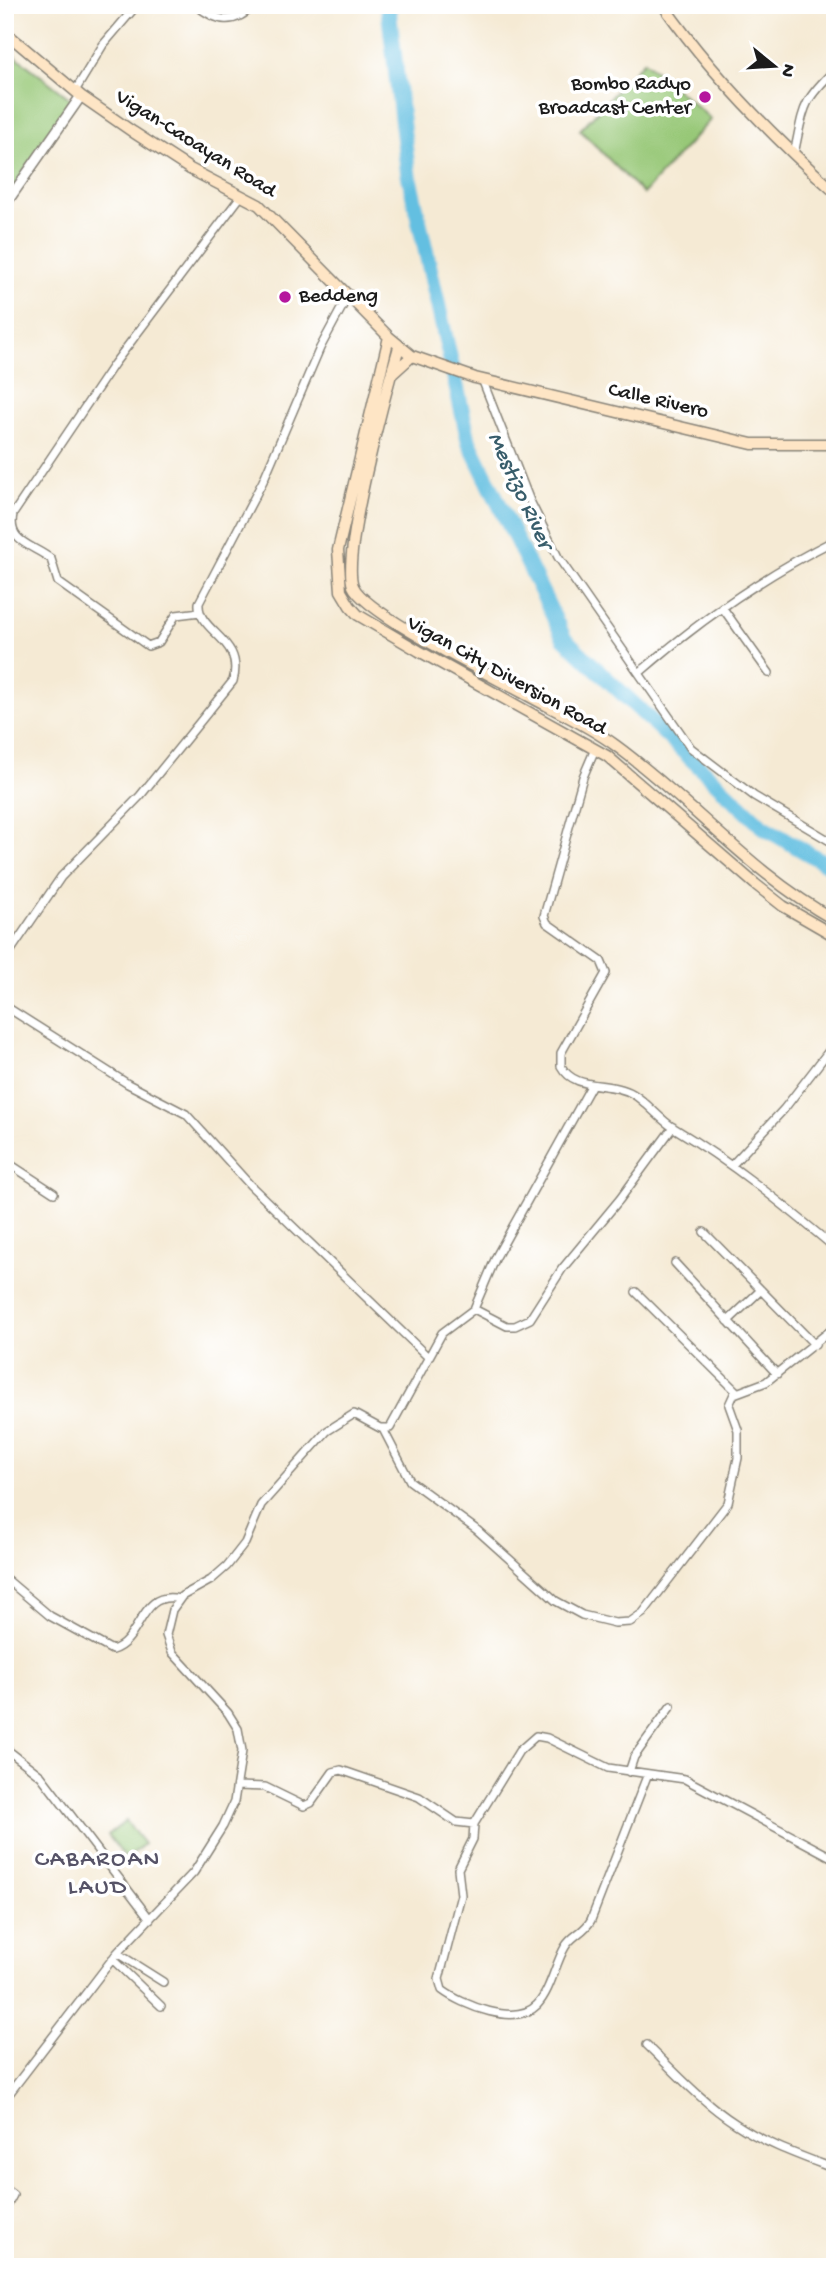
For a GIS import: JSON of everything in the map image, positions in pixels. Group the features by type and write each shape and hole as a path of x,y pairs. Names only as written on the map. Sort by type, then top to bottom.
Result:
{"main road":[{"path":"663,5 708,66 749,111 835,192"},
{"name":"Vigan-Caoayan Road","path":"5,32 78,93 190,169 272,216 399,347 414,357"},
{"name":"Vigan City Diversion Road","path":"380,328 381,368"},
{"name":"Vigan City Diversion Road","path":"389,337 338,550 341,591 358,615 595,748 774,899 835,936"},
{"name":"Vigan City Diversion Road","path":"399,347 390,376 351,552 353,586 367,604 615,745 735,851 791,895 835,920"},
{"path":"390,376 414,357"},
{"name":"Calle Rivero","path":"414,357 478,378 752,444 835,444"},
{"path":"465,676 472,664"}],"street":[{"path":"5,205 78,93 103,45 137,5"},
{"path":"196,5 209,16 223,21 238,18 254,5"},
{"path":"794,154 803,107 809,94 835,70"},
{"path":"200,612 176,615 159,642 148,646 58,582 51,559 16,537 11,524 13,514 114,364 241,196"},
{"path":"5,960 61,877 140,796 230,686 236,668 233,653 200,612 201,597 263,481 320,348 348,296"},
{"path":"478,378 530,501 558,557 691,748 754,796 835,844"},
{"path":"639,673 722,607 763,579 835,540"},
{"path":"722,607 769,673"},
{"path":"591,1086 564,1072 561,1053 600,988 606,968 547,923 544,915 595,748"},
{"path":"5,1006 128,1084 186,1114 250,1185 428,1357"},
{"path":"732,1165 784,1109 835,1043"},
{"path":"383,1429 393,1425 428,1357 448,1326 474,1309 496,1257 591,1086 596,1084 630,1093 673,1127 732,1165 835,1248"},
{"path":"474,1309 507,1326 515,1326 530,1319 562,1269 620,1199 673,1127"},
{"path":"5,1161 54,1193"},
{"path":"704,1231 816,1345"},
{"path":"675,1264 777,1374"},
{"path":"728,1321 761,1290"},
{"path":"636,1292 736,1391"},
{"path":"5,2099 115,1956 181,1888 201,1863 223,1826 238,1786 242,1745 238,1729 228,1713 168,1644 167,1621 179,1599 211,1580 237,1555 248,1536 257,1510 332,1425 354,1413 383,1429 410,1481 477,1530 543,1592 582,1615 622,1624 643,1613 725,1509 737,1458 738,1430 729,1405 736,1391 766,1382 816,1345 835,1327"},
{"path":"5,1578 50,1616 112,1650 127,1640 149,1606 165,1597 179,1599"},
{"path":"629,1772 634,1757 671,1706"},
{"path":"647,1776 588,1927 567,1944 542,1998 526,2011 489,2013 445,1993 439,1986 439,1979 461,1895 458,1869 472,1839 474,1824 519,1751 536,1736 547,1738 608,1768 647,1776 673,1775 685,1779 835,1859"},
{"path":"5,1748 41,1776 150,1919"},
{"path":"238,1786 265,1787 304,1806 312,1803 333,1772 341,1770 377,1785 419,1797 456,1822 474,1824"},
{"path":"115,1956 163,1982"},
{"path":"115,1956 161,2006"},
{"path":"647,2045 716,2110 737,2126 769,2143 835,2169"},
{"path":"5,2189 13,2196 5,2210"}],"green space":[{"path":"5,48 72,100 5,200"},
{"path":"644,61 711,119 643,194 580,130"},
{"path":"126,1821 144,1844 126,1859 108,1835"}],"waterway":[{"name":"Mestizo River","path":"388,5 408,172 469,442 564,638 763,827 835,869"}],"place":[{"name":"Bombo Radyo Broadcast Center","path":"705,97"},
{"name":"Beddeng","path":"285,297"}],"district":[{"name":"CABAROAN LAUD","path":"98,1874"}]}
